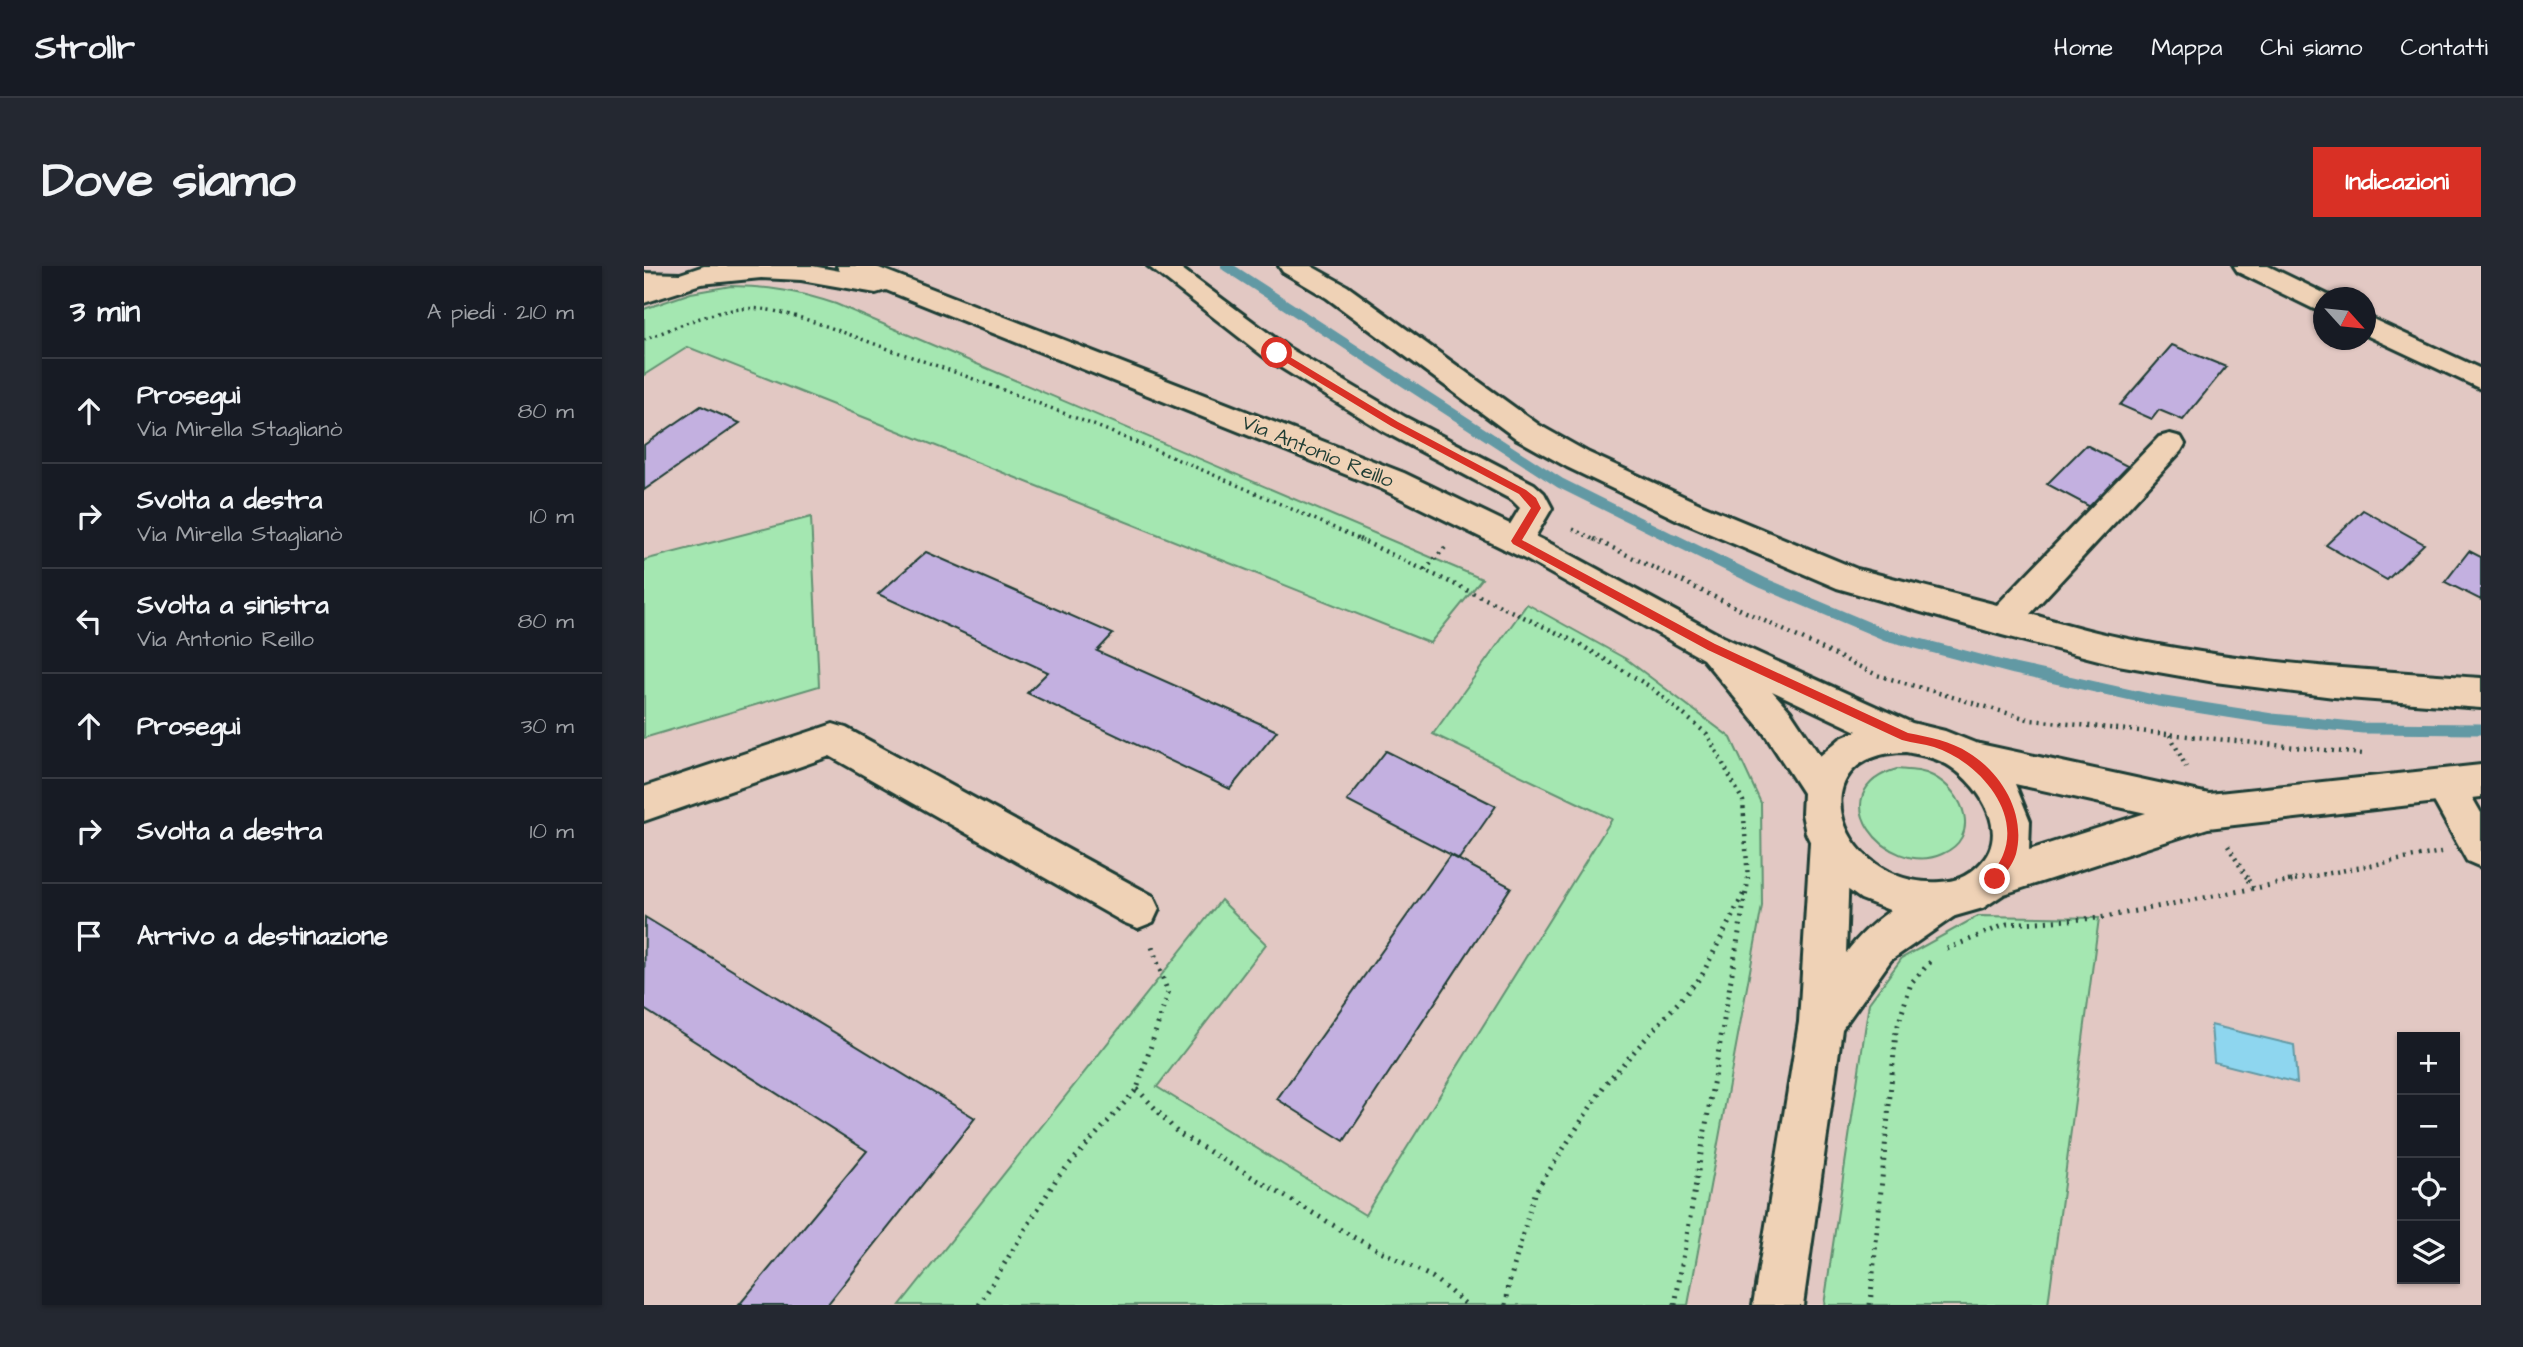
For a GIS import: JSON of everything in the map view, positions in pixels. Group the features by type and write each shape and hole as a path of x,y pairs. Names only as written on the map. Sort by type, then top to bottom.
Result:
{"street":[{"path":"644,281 693,280 729,266"},
{"name":"Via Antonio Reillo","path":"850,266 1393,481 1516,541 1711,647 1906,737"},
{"path":"1161,266 1277,353 1394,424 1523,492 1533,501 1535,510 1516,541"},
{"path":"1292,266 1337,292 1528,432 1578,460 1689,512 1849,579 2118,651 2215,668 2334,683 2481,693"},
{"path":"2247,266 2313,298"},
{"name":"Via Antonio Reillo","path":"644,295 693,280 761,270 801,272 909,290"},
{"path":"2376,329 2481,380"},
{"path":"2002,622 2170,444"},
{"name":"Via Antonio Reillo","path":"1711,647 1777,722 1821,789"},
{"path":"2208,811 1966,757 1937,743 1906,737 1876,739 1851,749 1832,766 1821,789 1820,816 1830,842 1849,867 1876,887 1908,899 1941,902 1972,895 1995,879 2208,811 2463,783 2480,847"},
{"path":"644,804 833,739 1138,909"},
{"path":"1966,757 1990,777 2006,802 2013,829 2010,856 1995,879"},
{"path":"1778,1305 1821,1022 1830,842"},
{"path":"1821,1022 1876,946 1941,902"}],"path":[{"path":"644,340 690,321 760,309 796,318 956,372 1245,487 1576,642 1648,685 1707,734 1743,801 1748,885 1675,1305"},
{"path":"1535,510 1877,675 1902,683 2031,720 2345,754 2371,754"},
{"path":"1870,1305 1896,1032 1911,983 1940,952 2007,924 2099,918 2480,847"},
{"path":"1506,1305 1509,1284 1534,1194 1606,1083 1701,977 1748,885"},
{"path":"979,1305 1057,1178 1138,1089 1168,993 1138,909"},
{"path":"1138,1089 1178,1133 1355,1238 1433,1277 1467,1305"}],"green space":[{"path":"731,286 784,290 836,304 1482,579 1430,643 688,347 644,375 644,309 691,293"},
{"path":"811,517 819,686 644,738 644,560"},
{"path":"1527,604 1626,659 1731,738 1761,803 1762,906 1688,1305 900,1305 1221,900 1266,944 1157,1087 1365,1215 1612,819 1433,734"},
{"path":"1897,769 1929,774 1944,783 1960,803 1965,826 1962,837 1942,854 1921,858 1900,854 1882,844 1869,829 1862,812 1863,795 1874,780"},
{"path":"1978,916 2099,918 2048,1305 1824,1305 1869,1003 1902,958"}],"water":[{"path":"2211,1025 2294,1045 2297,1083 2214,1062"}],"building":[{"path":"2172,345 2226,367 2183,420 2159,410 2152,419 2120,405"},
{"path":"701,406 740,423 644,490 644,445"},
{"path":"2086,445 2133,469 2096,510 2047,484"},
{"path":"2363,510 2424,544 2387,580 2326,545"},
{"path":"2469,551 2481,557 2481,600 2445,582"},
{"path":"926,552 1113,634 1097,651 1277,731 1230,789 1027,693 1048,672 878,594"},
{"path":"1386,751 1496,806 1459,859 1347,801"},
{"path":"1450,855 1511,887 1344,1141 1277,1099"},
{"path":"645,917 975,1118 827,1305 739,1305 867,1151 644,1009"}],"waterway":[{"path":"1226,266 1560,483 1677,541"},
{"path":"1673,539 1763,583 1886,635 2014,669 2158,701 2272,719 2363,728 2481,729"}],"route":[{"path":"1277,353 1394,424 1523,492 1536,508 1516,541 1711,647 1906,737 1937,743 1966,757 1990,777 2006,802 2013,829 2010,856 1995,879"}]}
